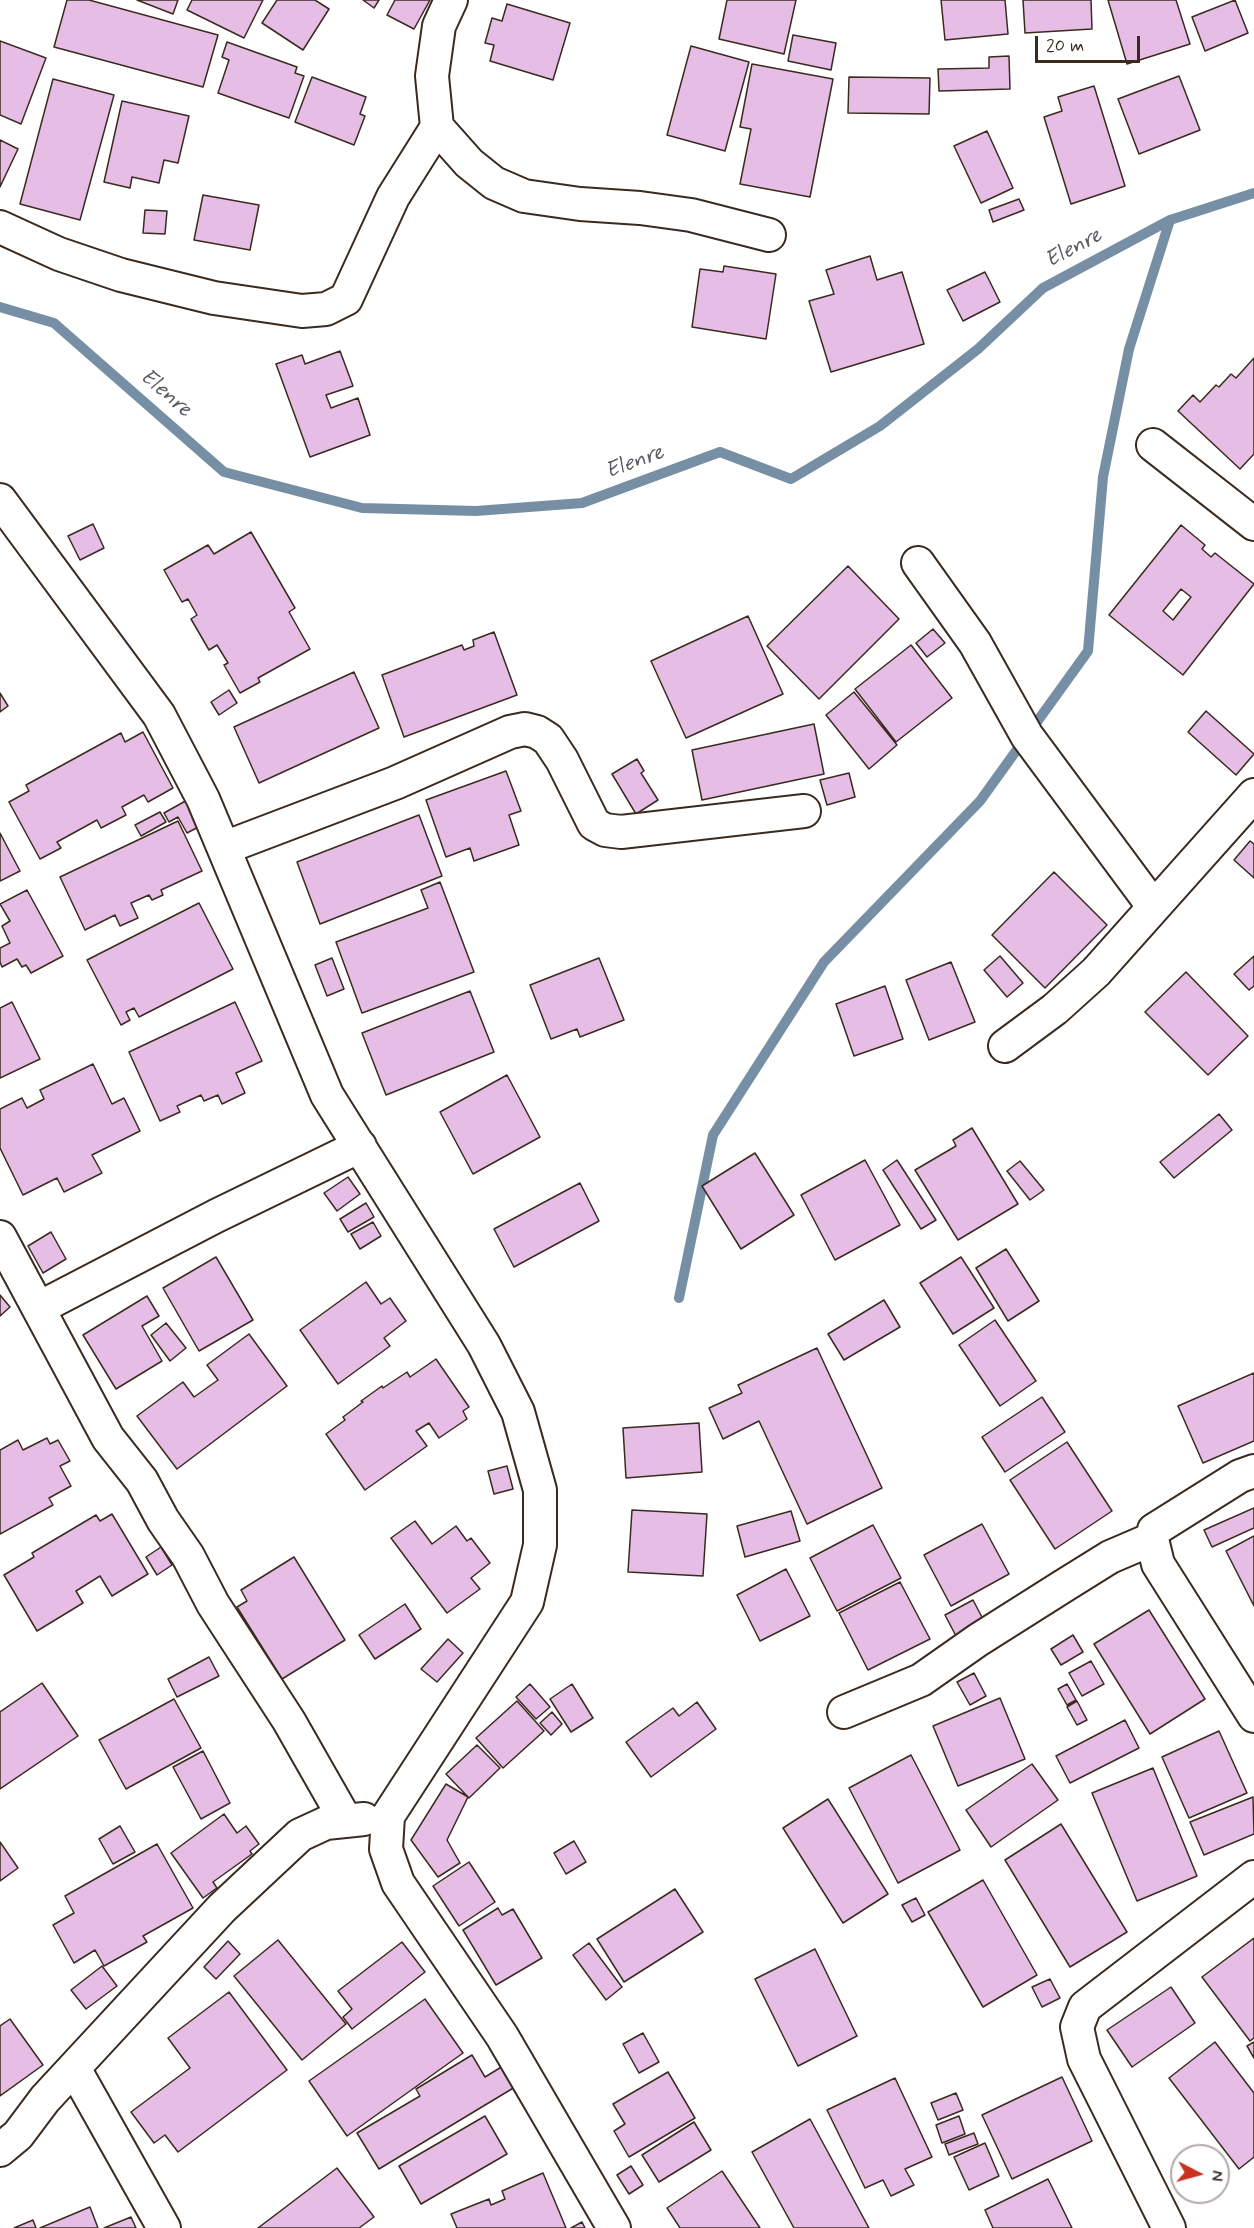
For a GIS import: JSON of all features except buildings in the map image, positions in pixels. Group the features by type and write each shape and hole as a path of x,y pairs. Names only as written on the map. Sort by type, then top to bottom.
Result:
{"street":[{"path":"451,0 439,26 432,76 437,127 469,163 494,183 524,196 681,214 769,235"},
{"path":"0,227 59,254 121,275 214,298 302,311 326,309 346,299 393,198 437,127"},
{"path":"1153,445 1254,524"},
{"path":"0,500 159,715 203,799 327,1095 484,1345 518,1412 540,1490 540,1545 527,1602 388,1816 386,1848 398,1883 502,2036 614,2228"},
{"path":"918,563 975,643 1027,736 1153,906"},
{"path":"224,848 395,783 510,732 525,729 537,732 548,739 562,760 594,824 604,830 621,832 804,811"},
{"path":"1005,1046 1055,1009 1096,972 1254,795"},
{"path":"39,1308 216,1216 360,1146"},
{"path":"0,1237 108,1438 142,1480 163,1520 188,1556 213,1604 289,1721 346,1821"},
{"path":"1254,1471 1240,1476 1154,1530 1152,1539 1158,1564 1254,1716"},
{"path":"844,1712 921,1680 978,1640 1110,1557 1152,1539"},
{"path":"0,2150 18,2135 45,2099 222,1908 300,1835 326,1823 388,1816"},
{"path":"1169,2228 1084,2058 1077,2026 1085,2007 1254,1877"},
{"path":"74,2068 164,2228"}],"waterway":[{"name":"Elenre","path":"0,307 54,323 224,472 362,508 476,511 582,503 720,452 791,479 880,426 978,349 1043,288 1170,220 1254,193"},
{"path":"679,1298 713,1135 824,962 980,801 1088,651 1103,477 1129,349 1170,220"}]}
